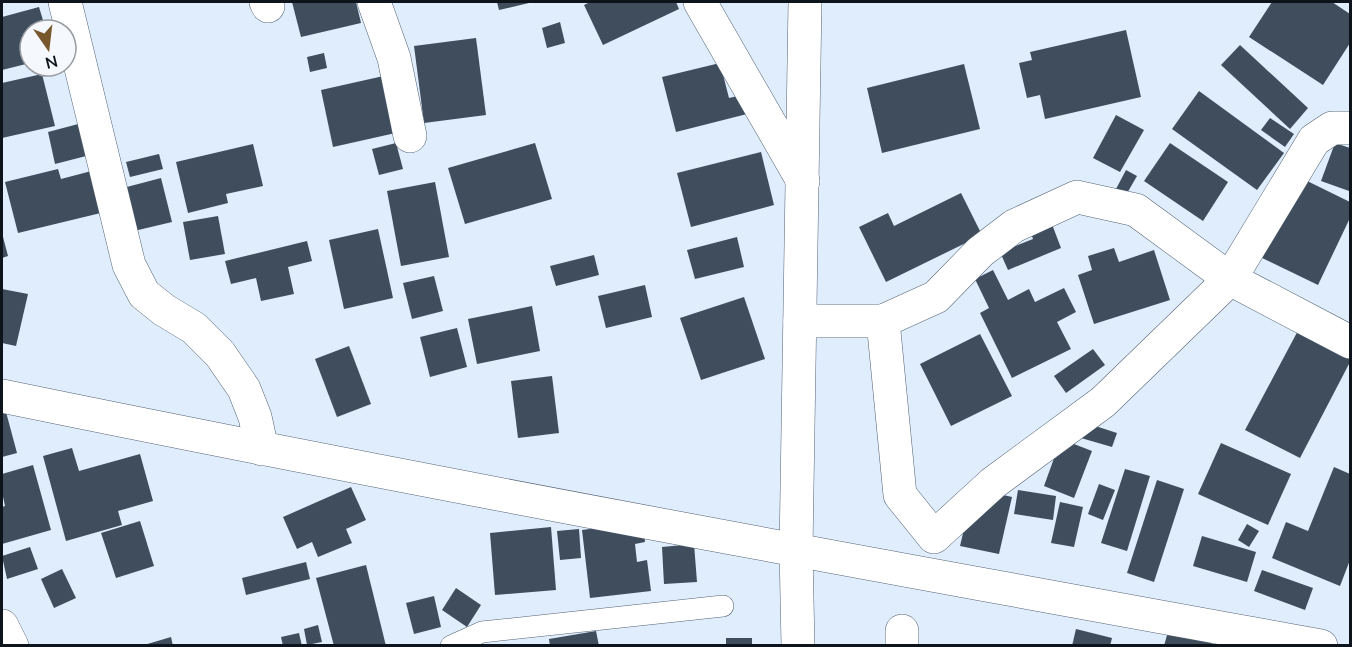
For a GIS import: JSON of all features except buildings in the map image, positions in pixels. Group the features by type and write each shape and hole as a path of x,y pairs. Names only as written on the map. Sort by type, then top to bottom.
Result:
{"street":[{"path":"65,2 129,265 144,294 164,310 194,328 220,354 244,389 255,417 262,450"},
{"path":"374,2 394,58 410,136"},
{"path":"700,2 803,181"},
{"path":"798,645 796,550 805,2"},
{"path":"883,321 900,495 934,537 993,483 1103,402 1230,279 1314,140 1332,128 1350,128"},
{"path":"800,321 883,321 936,297 980,252 1014,226 1077,197 1136,210 1230,279 1350,342"},
{"path":"2,396 262,450 1321,645"},
{"path":"2,626 12,645"}],"lane":[{"path":"451,645 482,632 723,606"}]}
